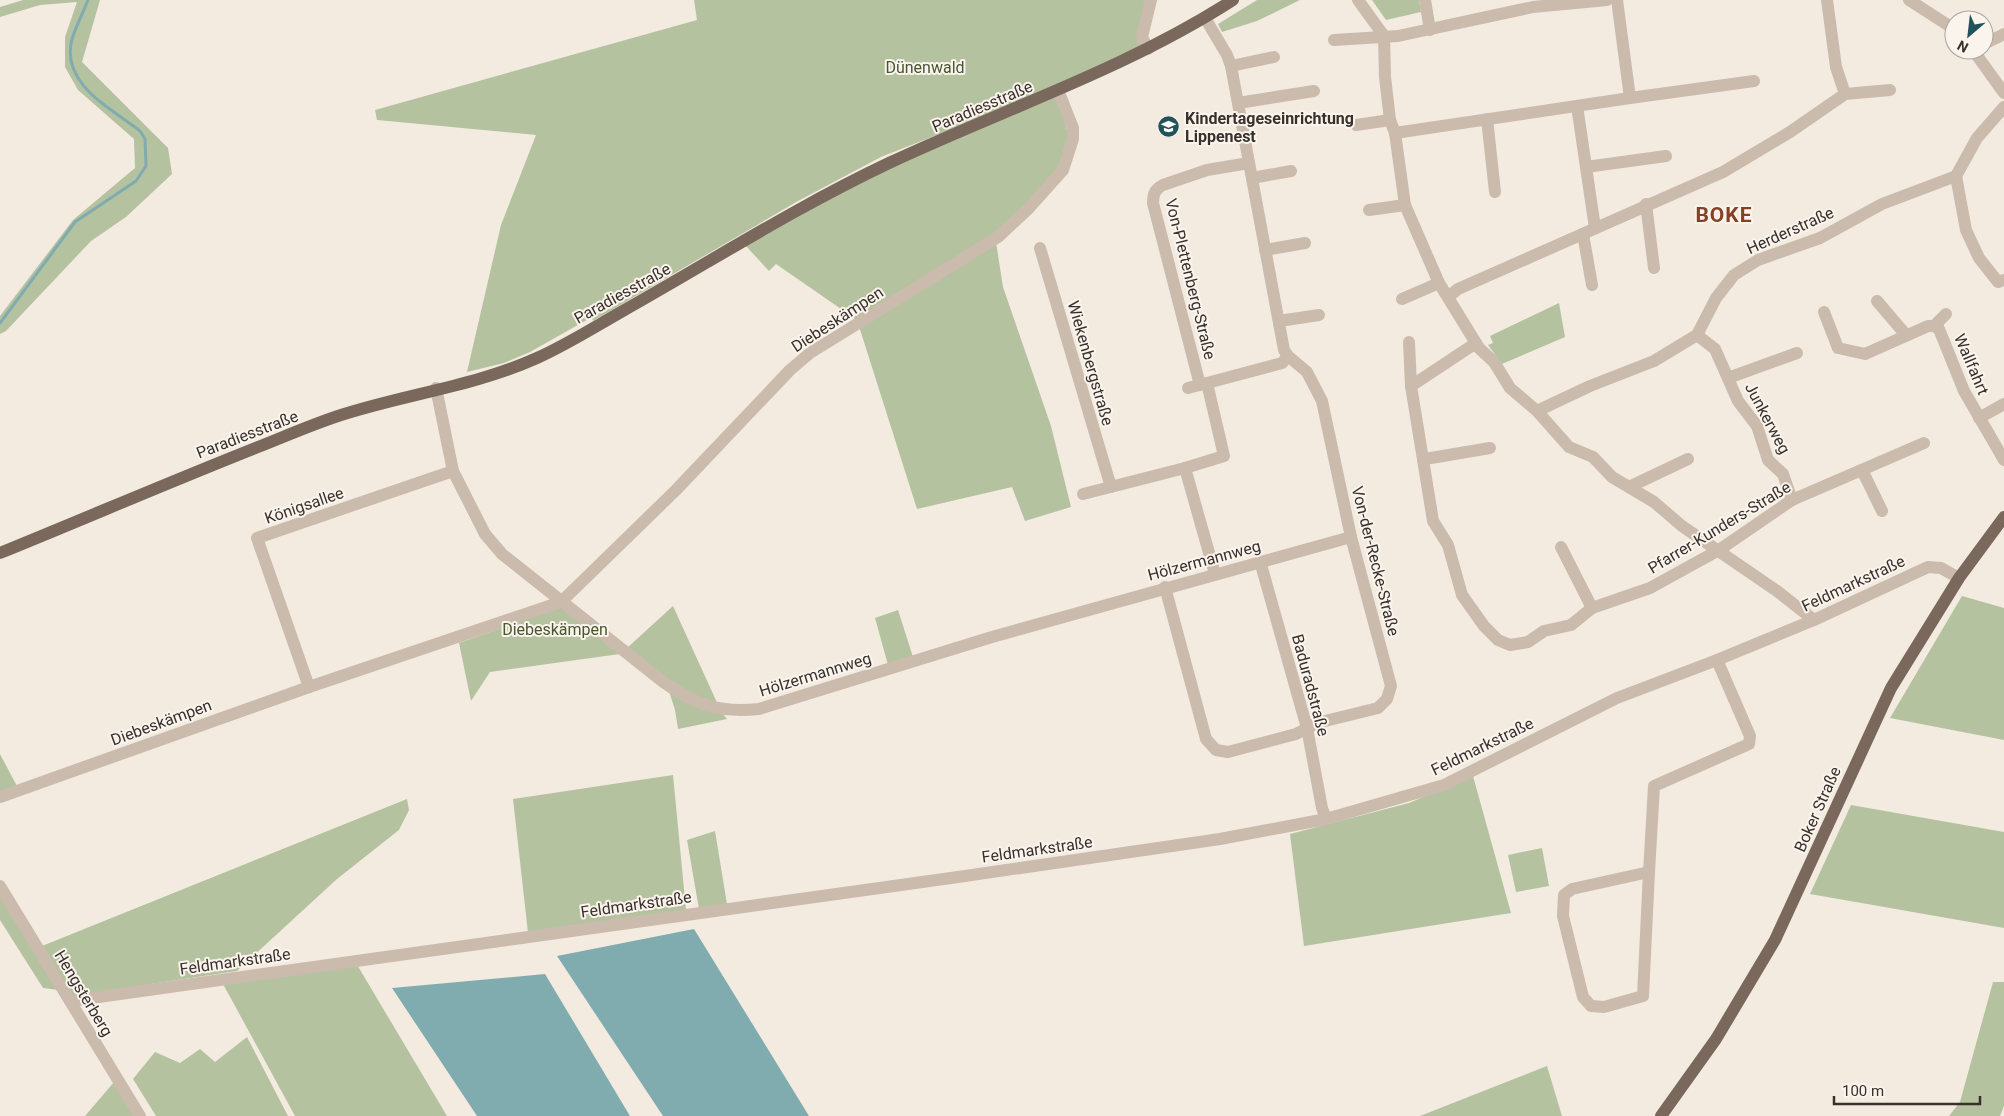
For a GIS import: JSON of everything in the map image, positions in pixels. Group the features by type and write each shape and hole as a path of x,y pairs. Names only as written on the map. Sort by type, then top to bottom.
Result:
{"main road":[{"name":"Paradiesstraße","path":"0,554 226,460 341,415 436,388 505,372 542,356 679,280 796,210 889,163 1148,49 1205,18 1233,0"},
{"name":"Boker Straße","path":"1661,1116 1716,1039 1754,978 1795,897 1891,688 1959,578 2004,517"}],"street":[{"path":"1148,49 1142,37 1150,0"},
{"path":"1358,0 1384,36 1385,77 1390,120 1395,133 1405,204 1439,283 1476,342 1494,362 1510,388 1537,411 1570,447 1593,457 1612,477 1654,502 1682,526 1719,550 1814,620"},
{"path":"1425,0 1430,30"},
{"path":"1334,40 1398,36 1430,30 1532,3 1607,0"},
{"path":"1618,0 1630,98"},
{"path":"1826,0 1836,67 1845,94"},
{"path":"1909,0 1944,23"},
{"path":"1083,494 1224,456 1198,385 1282,363 1288,356 1284,350 1231,66 1227,55 1205,18"},
{"path":"1231,66 1274,57"},
{"path":"1980,60 2004,93"},
{"path":"1395,133 1754,81"},
{"name":"Diebeskämpen","path":"0,797 309,687 560,602 676,490 790,370 810,353 998,237 1029,208 1063,170 1072,139 1073,128 1058,90"},
{"path":"1238,103 1314,90"},
{"path":"1448,297 1458,289 1742,162 1845,94 1890,90"},
{"path":"1576,106 1595,228"},
{"path":"2004,106 1977,138 1956,176 1969,237 1979,258 1998,282 2004,280"},
{"path":"1487,119 1496,192"},
{"path":"1356,125 1390,120"},
{"path":"1586,167 1666,156"},
{"name":"Von-Plettenberg-Straße","path":"1198,385 1153,203 1153,195 1157,188 1163,185 1198,173 1249,163"},
{"path":"1252,178 1291,171"},
{"name":"Herderstraße","path":"1697,335 1716,298 1734,275 1758,260 1820,238 1882,204 1956,176"},
{"path":"1369,210 1405,204"},
{"path":"1646,204 1654,268"},
{"path":"1583,234 1592,285"},
{"path":"1265,250 1305,242"},
{"name":"Wiekenbergstraße","path":"1040,248 1111,487"},
{"path":"1402,299 1439,283"},
{"path":"1877,300 1906,335"},
{"name":"Wallfahrt","path":"1824,312 1838,348 1865,354 1906,335 1934,326 1946,314"},
{"path":"1279,321 1320,315"},
{"name":"Wallfahrt","path":"1934,326 1938,329 1964,391 2004,460"},
{"path":"1537,411 1590,386 1654,361 1697,335"},
{"name":"Junkerweg","path":"1697,335 1716,349 1738,401 1757,426 1768,460 1783,474 1792,500"},
{"name":"Pfarrer-Kunders-Straße","path":"1409,342 1411,386 1425,459 1434,521 1448,545 1462,595 1484,626 1498,640 1510,645 1528,642 1544,631 1571,624 1592,608 1650,588 1719,550 1792,500 1924,443"},
{"path":"1411,386 1476,342"},
{"name":"Junkerweg","path":"1728,378 1797,353"},
{"name":"Von-der-Recke-Straße","path":"1288,356 1306,372 1322,401 1352,537 1391,686 1390,693 1378,708 1316,723 1307,728"},
{"name":"Hölzermannweg","path":"436,388 453,471 485,534 502,554 560,602 688,699 722,710 759,709 992,636 1352,537"},
{"name":"Wallfahrt","path":"1979,418 2004,404"},
{"path":"1425,459 1490,448"},
{"path":"1629,487 1688,459"},
{"path":"1185,468 1215,574"},
{"path":"1862,470 1882,511"},
{"name":"Königsallee","path":"309,687 257,538 453,471"},
{"path":"1561,547 1592,608"},
{"name":"Baduradstraße","path":"1260,561 1307,728 1322,808 1326,819"},
{"name":"Feldmarkstraße","path":"70,1000 1220,839 1326,819 1444,784 1617,698 1814,620 1928,567 1941,568 1959,578"},
{"path":"1165,587 1206,739 1216,750 1228,752 1296,734 1307,728"},
{"path":"1649,872 1572,889 1564,895 1563,916 1583,997 1591,1006 1604,1007 1643,996 1654,786 1749,744 1750,736 1717,660"},
{"name":"Hengsterberg","path":"0,886 140,1116"}],"green space":[{"path":"23,0 100,0 82,62 168,148 172,174 126,217 91,241 6,331 0,334 0,316 73,220 135,168 134,139 78,90 65,67 65,37 77,2 40,5 0,17 0,7"},
{"name":"Dünenwald","path":"694,0 1145,0 1142,47 957,127 881,157 798,201 593,321 592,317 530,352 504,363 467,372 501,225 536,135 377,120 375,110 697,20"},
{"path":"1257,0 1300,0 1257,21 1222,32 1218,24"},
{"path":"1372,0 1419,0 1421,12 1386,20"},
{"path":"1057,96 1070,140 1060,168 996,242 1003,287 1051,426 1071,507 1025,521 1012,487 917,509 857,320 776,264 769,271 745,245 890,166"},
{"path":"1559,303 1565,337 1502,364 1488,345 1493,343 1490,336"},
{"path":"1962,596 2004,608 2004,740 1890,718"},
{"path":"673,606 719,707 691,697 627,648"},
{"path":"561,607 620,654 490,672 471,701 459,643"},
{"path":"898,610 913,657 888,665 875,618"},
{"path":"668,688 722,713 727,719 678,729 675,710"},
{"path":"0,754 18,788 0,794"},
{"path":"673,775 686,910 528,933 513,799"},
{"path":"1473,776 1511,913 1304,946 1290,834 1409,803"},
{"path":"407,799 409,810 399,830 337,879 237,971 71,996 42,946"},
{"path":"1851,805 2004,832 2004,928 1810,894"},
{"path":"715,831 727,904 699,909 687,840"},
{"path":"1542,848 1549,886 1516,892 1508,855"},
{"path":"0,894 59,990 43,988 0,920"},
{"path":"356,963 447,1116 295,1116 223,984"},
{"path":"1993,982 2004,982 2004,1106 2000,1116 1949,1116 1960,1102"},
{"path":"247,1037 288,1116 156,1116 133,1079 155,1052 180,1063 200,1049 215,1062"},
{"path":"1547,1066 1562,1116 1420,1116"},
{"path":"115,1081 136,1116 85,1116"}],"water":[{"path":"694,929 809,1116 663,1116 557,956"},
{"path":"545,974 630,1116 477,1116 392,988"}],"waterway":[{"path":"0,323 75,222 136,181 146,166 145,139 140,131 91,93 73,69 70,55 72,39 88,0"}],"place":[{"name":"Kindertageseinrichtung Lippenest","path":"1169,127"}],"district":[{"name":"BOKE","path":"1724,215"}]}
